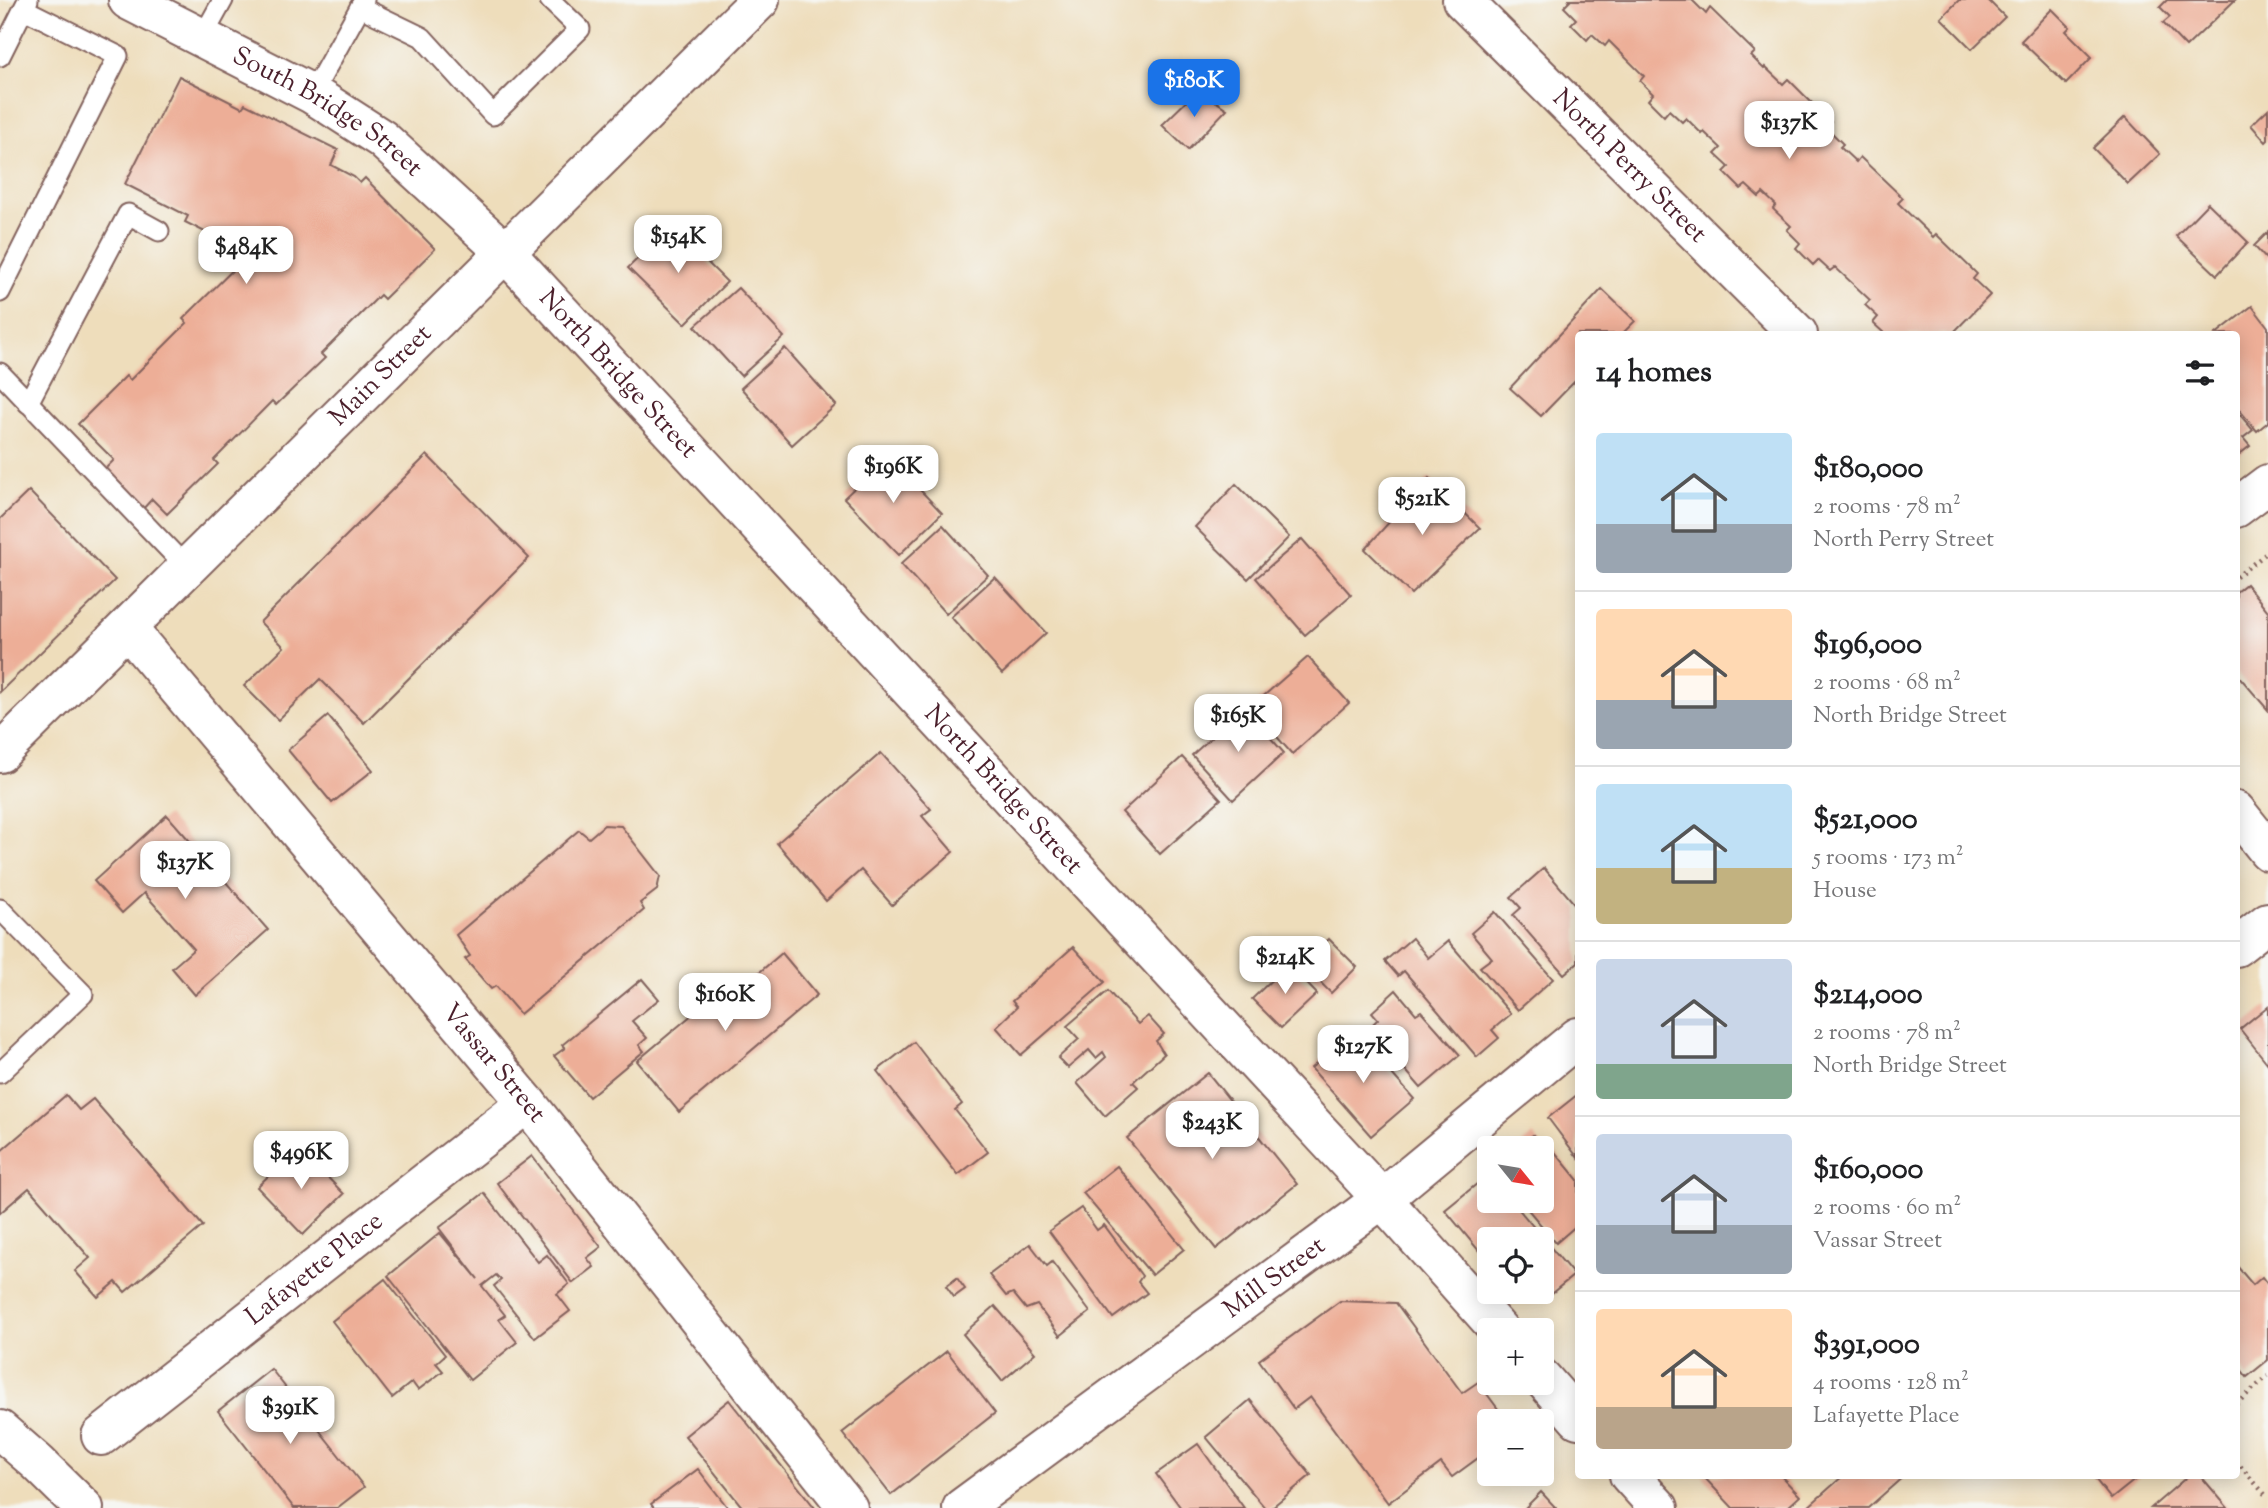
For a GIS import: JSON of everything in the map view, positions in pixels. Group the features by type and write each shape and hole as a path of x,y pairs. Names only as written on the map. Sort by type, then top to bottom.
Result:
{"street":[{"name":"South Bridge Street","path":"128,0 312,94 382,139 505,252"},
{"name":"Main Street","path":"0,753 760,0"},
{"name":"North Perry Street","path":"1462,0 1795,331"},
{"name":"North Bridge Street","path":"505,252 1382,1199 1488,1318"},
{"path":"2240,505 2268,484"},
{"name":"Vassar Street","path":"127,628 527,1103 848,1508"},
{"path":"2240,816 2268,851"},
{"path":"2240,944 2268,922"},
{"name":"Mill Street","path":"962,1508 1382,1199 1575,1039"},
{"name":"Lafayette Place","path":"101,1436 527,1103"},
{"path":"1554,1392 1575,1416"},
{"path":"0,1430 84,1508"},
{"path":"1633,1479 1659,1508"}],"lane":[{"path":"202,38 223,0"},
{"path":"312,94 362,4 422,37 493,115 580,30 550,0"},
{"path":"0,56 26,5 118,56 0,292"},
{"path":"28,404 128,214 159,231"},
{"path":"0,373 187,568"},
{"path":"0,909 83,994 0,1073"}],"path":[{"path":"2240,574 2268,552"},
{"path":"2240,1401 2268,1377"},
{"path":"2240,1466 2268,1498"}],"building":[{"path":"1568,0 1692,0 1706,14 1710,8 1755,52 1751,56 1764,69 1765,67 1783,84 1788,79 1831,122 1826,127 1843,144 1840,147 1856,162 1860,157 1903,198 1898,203 1933,237 1936,234 1977,274 1973,279 1990,295 1955,331 1882,331 1873,323 1878,317 1865,305 1870,300 1835,267 1830,271 1818,260 1813,265 1796,248 1800,243 1787,230 1791,226 1773,209 1776,205 1763,193 1759,197 1746,185 1741,189 1724,172 1729,167 1715,154 1721,148 1686,118 1682,122 1669,110 1664,116 1648,100 1653,94 1640,81 1644,76 1609,41 1605,46 1592,34 1587,40 1571,24 1576,19 1564,7 1570,1"},
{"path":"1959,0 1988,0 2005,17 1972,49 1941,18"},
{"path":"2167,0 2235,0 2186,47 2163,23 2170,17 2160,7"},
{"path":"2052,9 2070,27 2066,31 2092,57 2066,84 2021,41"},
{"path":"179,76 242,108 245,104 338,150 331,165 360,183 365,178 435,249 384,299 380,295 321,354 325,358 276,405 272,401 214,460 218,464 167,514 152,499 142,510 103,471 114,460 78,424 126,376 130,380 187,323 183,319 249,254 185,222 188,216 125,184"},
{"path":"1198,90 1227,109 1188,150 1162,125"},
{"path":"2268,109 2268,140 2266,142 2251,125"},
{"path":"2125,117 2160,154 2128,184 2093,148"},
{"path":"2208,203 2248,242 2217,275 2176,236"},
{"path":"671,226 727,282 685,324 628,268"},
{"path":"2268,232 2268,261 2254,246"},
{"path":"738,288 784,337 741,376 695,326"},
{"path":"1602,289 1635,321 1625,331 1575,331 1575,381 1541,416 1510,388"},
{"path":"2252,306 2268,327 2268,422 2257,431 2240,411 2240,331 2220,331"},
{"path":"785,348 836,405 792,445 741,388"},
{"path":"2240,415 2253,430 2243,438 2250,446 2240,454"},
{"path":"427,455 529,558 364,723 320,679 278,720 244,686 284,647 260,622"},
{"path":"888,456 942,513 899,555 844,498"},
{"path":"1429,478 1480,528 1411,594 1365,549"},
{"path":"1236,484 1289,537 1248,579 1195,527"},
{"path":"29,491 115,580 0,692 0,519"},
{"path":"943,525 988,575 946,614 901,564"},
{"path":"1302,539 1351,595 1305,635 1256,578"},
{"path":"995,577 1046,633 1002,674 951,617"},
{"path":"2246,584 2268,611 2268,710 2240,678 2240,589"},
{"path":"1308,657 1349,703 1292,754 1251,707"},
{"path":"1244,708 1284,753 1233,800 1192,755"},
{"path":"328,716 373,770 332,803 288,750"},
{"path":"881,753 931,809 922,816 953,852 892,905 861,870 826,901 777,843"},
{"path":"1182,757 1221,799 1160,854 1122,812"},
{"path":"167,815 268,930 195,995 172,968 194,949 144,893 122,913 94,881"},
{"path":"604,825 621,826 660,876 657,890 640,903 644,910 520,1014 496,986 491,989 465,959 470,956 456,935 579,830 589,838"},
{"path":"1544,868 1575,904 1575,965 1564,974 1513,915 1521,908 1511,897"},
{"path":"1495,912 1553,979 1518,1010 1480,967 1492,958 1471,933"},
{"path":"1412,938 1428,958 1448,941 1511,1014 1492,1030 1499,1038 1477,1057 1404,971 1398,976 1385,961"},
{"path":"1329,939 1357,967 1331,993 1303,965"},
{"path":"1073,947 1105,982 1021,1055 996,1027 1017,1007 1012,1001"},
{"path":"782,953 817,995 679,1112 637,1061 706,1003 714,1011"},
{"path":"1288,964 1317,994 1281,1028 1252,999"},
{"path":"642,979 659,999 632,1021 647,1038 639,1045 644,1051 589,1097 554,1056 565,1048 562,1045"},
{"path":"1396,990 1416,1014 1421,1011 1460,1055 1421,1088 1369,1028 1378,1019 1372,1012"},
{"path":"1108,991 1138,1024 1148,1016 1164,1034 1156,1041 1164,1054 1133,1082 1138,1087 1105,1116 1077,1083 1106,1057 1103,1052 1096,1058 1089,1050 1068,1068 1058,1058 1079,1039 1067,1026"},
{"path":"2268,1006 2268,1064 2240,1029"},
{"path":"1362,1040 1414,1099 1371,1136 1311,1068 1342,1042 1350,1051"},
{"path":"914,1042 962,1104 955,1110 988,1152 958,1175 877,1071"},
{"path":"1208,1073 1297,1184 1216,1249 1127,1138"},
{"path":"66,1095 79,1110 93,1099 203,1226 125,1292 116,1282 98,1297 75,1271 90,1258 29,1188 0,1213 0,1152"},
{"path":"1575,1096 1575,1154 1548,1118"},
{"path":"298,1147 344,1194 303,1235 257,1187"},
{"path":"1555,1152 1575,1176 1575,1227 1556,1243 1554,1227 1543,1227 1531,1213 1554,1213"},
{"path":"532,1156 601,1247 587,1258 594,1267 573,1283 497,1183"},
{"path":"1117,1166 1184,1249 1152,1275 1083,1193"},
{"path":"1477,1184 1477,1213 1522,1213 1534,1227 1477,1227 1477,1249 1445,1210"},
{"path":"484,1193 538,1262 547,1255 569,1284 557,1294 570,1311 535,1338 494,1286 501,1280 496,1275 482,1286 505,1315 499,1319 517,1342 470,1380 388,1276 440,1233 478,1279 439,1228"},
{"path":"1081,1208 1097,1230 1104,1225 1142,1276 1138,1282 1147,1293 1113,1318 1049,1231"},
{"path":"1030,1244 1047,1266 1052,1262 1090,1312 1060,1336 1037,1305 1026,1309 1013,1293 1006,1296 989,1275"},
{"path":"1554,1251 1574,1275 1554,1291"},
{"path":"2240,1270 2253,1285 2262,1277 2268,1285 2268,1360 2247,1377 2240,1368"},
{"path":"957,1278 965,1289 954,1297 946,1286"},
{"path":"385,1279 445,1355 436,1363 443,1371 418,1390 412,1382 392,1398 332,1321"},
{"path":"1340,1301 1396,1303 1462,1393 1477,1383 1477,1395 1488,1395 1498,1409 1477,1409 1477,1459 1452,1477 1441,1463 1388,1503 1310,1397 1294,1409 1259,1360"},
{"path":"995,1306 1035,1353 1002,1381 963,1334"},
{"path":"947,1351 995,1413 891,1495 842,1433"},
{"path":"271,1369 364,1487 337,1508 294,1508 218,1411"},
{"path":"729,1400 815,1508 743,1508 685,1436"},
{"path":"1250,1400 1311,1475 1271,1508 1265,1508 1206,1437"},
{"path":"1198,1444 1244,1508 1181,1508 1156,1474"},
{"path":"698,1469 728,1508 654,1508 651,1504"},
{"path":"1706,1479 1784,1479 1800,1496 1787,1508 1733,1508"},
{"path":"1840,1479 1901,1479 1868,1508 1807,1508"},
{"path":"2095,1479 2136,1479 2111,1499"},
{"path":"2184,1479 2203,1479 2228,1508 2151,1508"},
{"path":"1541,1492 1556,1508 1525,1508"}]}
